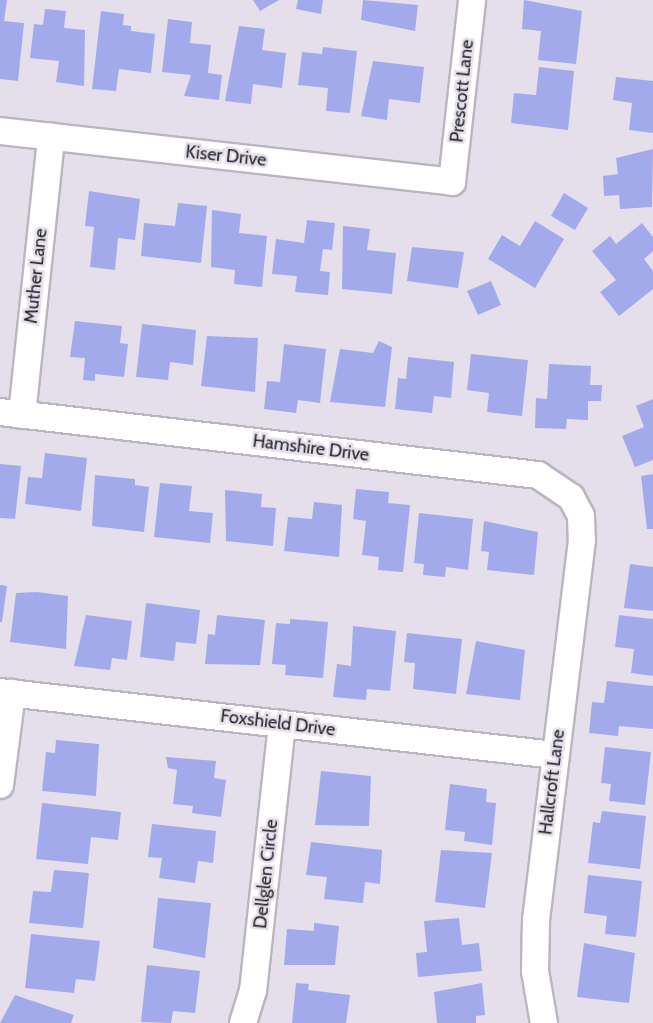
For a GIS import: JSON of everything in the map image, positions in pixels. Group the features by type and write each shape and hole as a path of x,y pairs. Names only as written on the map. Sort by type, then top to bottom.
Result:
{"street":[{"name":"Prescott Lane","path":"452,182 472,0"},
{"name":"Kiser Drive","path":"0,131 452,182"},
{"name":"Muther Lane","path":"11,414 51,137"},
{"name":"Hamshire Drive","path":"11,414 538,475 571,497 581,516 582,540"},
{"name":"Hallcroft Lane","path":"544,1023 535,971 536,920 582,540"},
{"name":"Foxshield Drive","path":"6,692 555,755"},
{"path":"0,785 6,692"},
{"name":"Dellglen Circle","path":"243,1023 254,991 282,724"}],"building":[{"path":"0,0 7,0 4,21 24,23 18,81 0,79"},
{"path":"253,0 279,0 260,11"},
{"path":"298,0 323,0 321,14 296,9"},
{"path":"363,0 418,5 415,31 361,20"},
{"path":"524,0 582,11 576,64 538,60 541,31 522,29"},
{"path":"45,9 66,11 64,28 85,30 84,86 56,82 59,61 30,58 34,24 43,25"},
{"path":"101,11 124,14 123,25 131,26 131,31 155,34 151,73 119,69 116,91 92,89"},
{"path":"168,19 192,22 190,43 211,45 208,73 222,75 219,100 184,96 191,75 162,72"},
{"path":"239,26 265,29 262,50 286,53 282,88 253,84 251,104 225,101"},
{"path":"323,47 357,51 350,113 326,111 328,88 298,85 302,52 322,54"},
{"path":"373,61 424,67 420,103 389,99 387,120 361,116"},
{"path":"539,67 574,71 568,130 511,123 514,93 536,95"},
{"path":"616,77 653,81 653,133 629,130 632,103 613,100"},
{"path":"653,149 652,207 620,209 619,195 604,196 603,176 618,174 616,158"},
{"path":"89,191 140,199 135,240 118,238 115,270 90,267 94,227 85,226"},
{"path":"564,193 588,208 575,230 551,216"},
{"path":"178,203 207,206 201,263 141,256 144,223 175,226"},
{"path":"212,210 241,214 239,233 267,236 262,287 234,284 235,270 211,267"},
{"path":"307,220 335,223 332,250 323,249 320,271 330,272 328,295 295,292 297,276 272,274 276,239 304,243"},
{"path":"535,221 564,239 535,288 488,259 502,235 520,246"},
{"path":"642,223 653,237 653,251 644,259 653,271 653,289 619,316 600,292 616,280 592,251 610,236 616,244"},
{"path":"343,226 370,229 367,250 396,253 392,294 342,289"},
{"path":"412,247 464,252 458,288 407,281"},
{"path":"491,281 501,305 478,315 467,291"},
{"path":"75,321 122,326 120,343 128,344 124,377 95,374 95,381 83,380 85,358 70,357"},
{"path":"142,324 196,330 193,365 170,362 168,380 136,377"},
{"path":"207,336 258,338 255,392 201,386"},
{"path":"379,341 392,347 385,407 330,402 340,349 373,353"},
{"path":"284,344 326,349 320,403 298,400 296,413 264,409 267,381 280,382"},
{"path":"471,354 528,360 522,416 487,412 489,393 467,390"},
{"path":"408,357 454,362 451,398 434,396 432,413 395,409 398,378 406,379"},
{"path":"549,364 591,366 590,385 602,385 601,401 588,401 588,420 567,419 566,429 535,428 536,398 547,399"},
{"path":"653,399 653,460 635,467 622,436 644,427 636,406"},
{"path":"45,453 87,458 81,511 25,504 28,477 42,478"},
{"path":"0,464 21,466 15,519 0,518"},
{"path":"653,474 653,529 647,529 641,476"},
{"path":"95,475 135,479 135,485 149,487 144,532 92,526"},
{"path":"160,483 192,486 189,511 213,513 210,543 154,537"},
{"path":"356,489 389,492 388,503 410,505 403,572 378,570 379,557 362,555 366,521 353,519"},
{"path":"225,490 262,494 261,507 276,508 273,546 226,541"},
{"path":"314,502 342,505 339,557 284,551 288,517 312,519"},
{"path":"419,513 473,519 468,570 446,567 445,577 423,575 424,564 414,563"},
{"path":"484,521 538,532 534,575 487,570 489,552 481,551"},
{"path":"630,564 653,567 653,611 624,608"},
{"path":"0,585 7,586 2,622 0,622"},
{"path":"37,592 68,596 66,649 10,642 16,593"},
{"path":"146,603 200,610 196,644 176,642 174,661 140,657"},
{"path":"86,615 132,621 127,660 112,658 110,670 74,666"},
{"path":"217,615 265,620 260,665 205,664 208,634 215,635"},
{"path":"619,615 653,619 653,676 631,673 634,649 615,647"},
{"path":"290,619 328,622 323,678 285,675 286,665 272,664 276,623 290,624"},
{"path":"353,626 396,631 390,691 367,689 366,700 333,697 337,664 351,666"},
{"path":"407,633 462,639 456,694 413,689 415,663 404,662"},
{"path":"476,641 525,650 520,700 466,694"},
{"path":"607,681 653,686 653,729 619,726 618,736 589,733 592,702 604,703"},
{"path":"56,740 99,744 96,796 42,791 46,752 55,753"},
{"path":"605,747 651,752 645,805 609,801 611,784 601,783"},
{"path":"166,757 216,761 214,778 226,780 221,817 192,813 193,806 173,804 177,770 168,768"},
{"path":"321,771 371,776 369,826 315,825"},
{"path":"450,784 487,789 486,802 496,803 492,845 464,841 465,832 445,830"},
{"path":"42,803 121,812 118,840 91,837 88,864 36,859"},
{"path":"602,811 646,816 640,869 588,863 593,822 600,823"},
{"path":"152,824 216,831 213,863 198,861 195,883 159,878 162,858 148,857"},
{"path":"311,842 382,850 380,884 365,882 363,903 324,899 327,877 306,875"},
{"path":"441,850 492,853 485,908 435,902"},
{"path":"54,870 89,873 83,928 29,923 33,891 51,892"},
{"path":"588,875 642,881 636,937 605,934 607,916 584,913"},
{"path":"158,898 211,903 205,958 153,948"},
{"path":"459,918 462,945 479,943 482,971 418,977 416,953 427,952 424,921"},
{"path":"314,923 339,926 335,965 284,965 287,929 314,931"},
{"path":"31,934 100,941 95,981 76,979 74,993 25,988"},
{"path":"584,943 635,953 629,1003 577,997"},
{"path":"147,965 200,971 195,1013 173,1011 171,1023 141,1022"},
{"path":"296,983 309,984 308,990 350,995 346,1023 292,1023"},
{"path":"482,983 485,1015 476,1016 476,1023 437,1023 434,992"},
{"path":"15,995 74,1015 71,1023 0,1023"}]}
